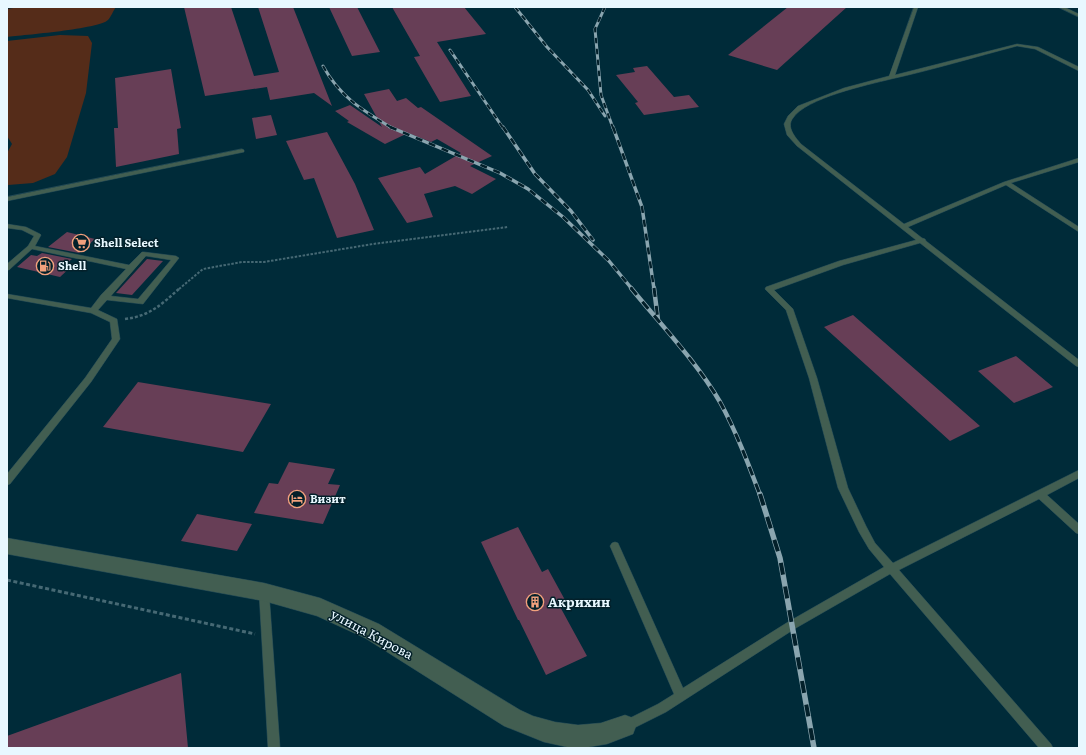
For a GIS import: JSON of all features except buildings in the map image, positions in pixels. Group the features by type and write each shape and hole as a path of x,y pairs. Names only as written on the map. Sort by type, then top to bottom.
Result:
{"street":[{"name":"улица Кирова","path":"7,546 264,592 320,607 347,618 403,649 512,718 535,729 555,734 577,736 600,734 625,726"}],"lane":[{"path":"891,78 916,7"},
{"path":"1060,7 1079,16"},
{"path":"1079,69 1036,48 1017,45 846,89 800,107 790,117 787,124 790,135 799,145 923,240 1079,364"},
{"path":"7,199 242,151"},
{"path":"905,226 1006,183 1079,160"},
{"path":"1006,183 1079,230"},
{"path":"7,226 24,228 38,235 31,247 7,268"},
{"path":"923,240 842,263 769,289 789,309 813,378 843,488 862,529 872,546 1047,748"},
{"path":"31,247 131,268"},
{"path":"93,311 104,297 144,254 176,258 140,302 104,297"},
{"path":"7,296 93,311 114,321 116,339 88,380 7,481"},
{"path":"625,726 662,708 792,625 892,568 1079,474"},
{"path":"1040,494 1079,530"},
{"path":"615,546 681,696"},
{"path":"264,592 274,748"}],"path":[{"path":"114,321 140,317 162,304 203,269 242,262 264,262 372,244 508,227"},
{"path":"7,580 267,637"}],"shaded area":[{"path":"20,7 116,7 108,20 102,23 76,29 7,37 7,9"},
{"path":"60,35 88,36 92,43 86,93 67,157 55,174 33,183 8,185 7,153 12,144 7,136 7,41"}],"railway":[{"path":"515,7 547,47 588,90 605,116"},
{"path":"605,7 595,29 601,95 613,128"},
{"path":"450,50 503,128"},
{"path":"323,66 344,94 361,109 391,127"},
{"path":"391,127 500,173 528,189 563,217 609,261 632,289"},
{"path":"503,127 535,174 571,211 593,240"},
{"path":"613,127 642,207 654,289"},
{"path":"631,288 711,387 737,436 760,495"},
{"path":"654,288 658,320"},
{"path":"760,494 780,558 814,748"}],"place":[{"name":"Shell Select","path":"81,243"},
{"name":"Shell","path":"45,266"},
{"name":"Визит","path":"297,499"},
{"name":"Акрихин","path":"535,602"}]}
